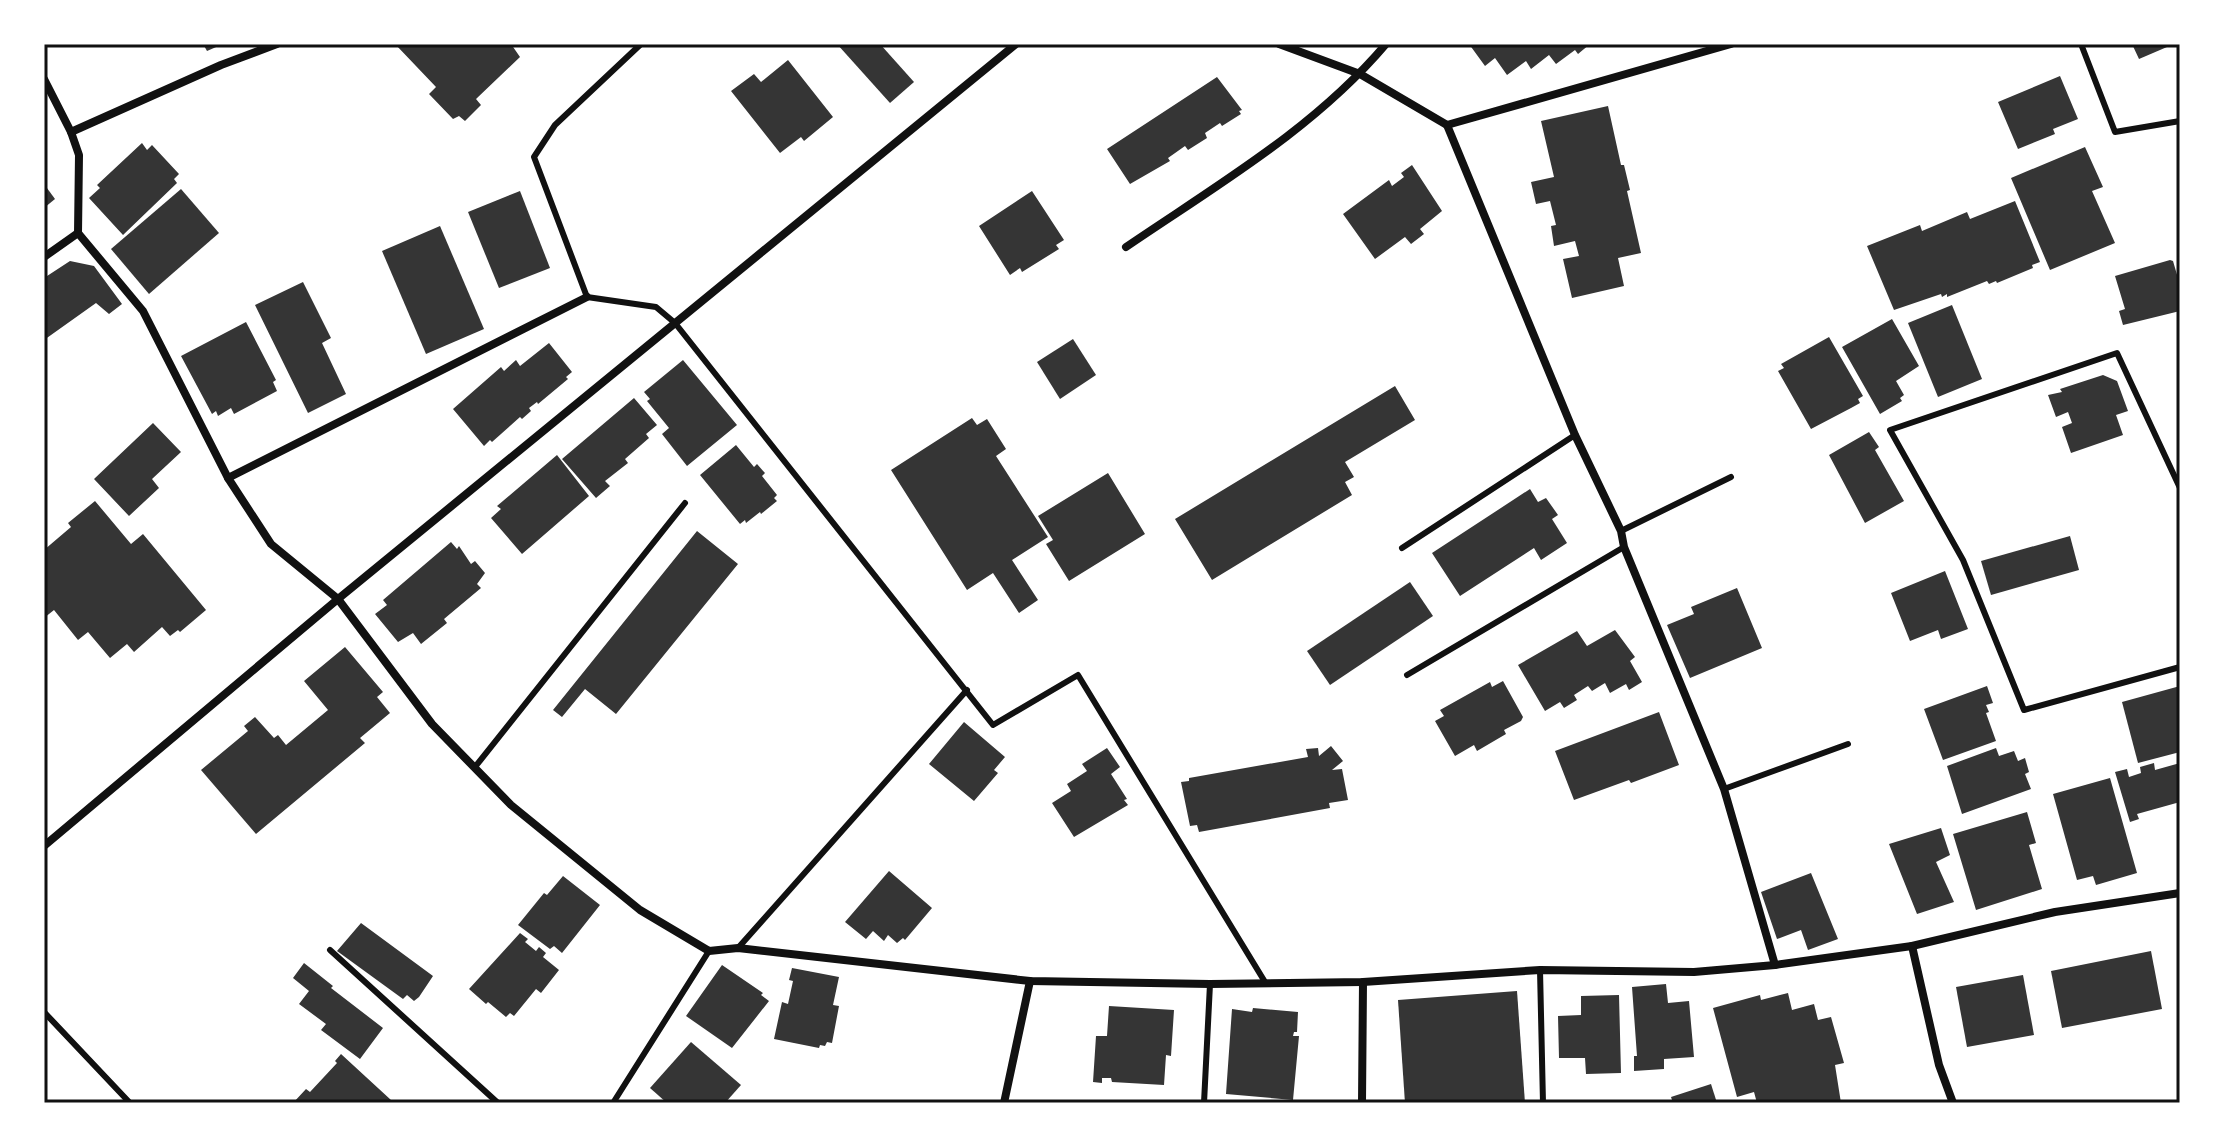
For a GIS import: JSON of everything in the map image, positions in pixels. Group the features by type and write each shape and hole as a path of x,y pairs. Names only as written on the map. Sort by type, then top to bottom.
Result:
{"street":[{"path":"71,132 221,65 277,44"},
{"path":"44,846 338,599 1016,44"},
{"path":"1279,44 1360,74 1447,125 1575,435 1621,531 1624,547 1724,789 1775,965"},
{"path":"1126,247 1299,130 1360,74 1386,44"},
{"path":"1447,125 1731,44"},
{"path":"44,79 79,155 78,233 143,311 228,478 271,544 338,599 432,724 511,805 640,910 709,951 738,948 1030,981 1210,984 1363,982 1540,970 1694,972 1775,965 1912,946 2055,912 2180,893"},
{"path":"44,257 78,233"},
{"path":"228,478 587,297"},
{"path":"1912,946 1939,1065 1953,1103"},
{"path":"1004,1103 1030,981"},
{"path":"1362,1103 1363,982"}],"lane":[{"path":"641,44 555,125 534,157 587,297 656,307 675,323 993,725 1078,675 1265,982"},
{"path":"2081,44 2115,132 2180,121"},
{"path":"2180,488 2117,353 1890,430 1963,560 2024,710 2180,667"},
{"path":"1402,548 1575,435"},
{"path":"1621,531 1731,477"},
{"path":"475,767 685,503"},
{"path":"1407,675 1624,547"},
{"path":"738,948 967,690"},
{"path":"1724,789 1848,744"},
{"path":"330,950 498,1103"},
{"path":"613,1103 709,951"},
{"path":"1540,970 1543,1103"},
{"path":"1204,1103 1210,984"},
{"path":"44,1012 130,1103"}],"building":[{"path":"203,44 223,44 207,51"},
{"path":"395,44 511,44 520,57 476,99 481,105 465,121 459,116 453,119 429,94 436,87"},
{"path":"837,44 880,44 914,82 890,103"},
{"path":"1469,44 1590,44 1578,54 1575,50 1556,64 1549,55 1531,69 1526,61 1507,75 1495,58 1485,66"},
{"path":"2132,44 2174,44 2139,59"},
{"path":"788,60 833,117 804,141 801,137 780,153 731,91 754,74 761,82"},
{"path":"2060,76 2078,119 2053,129 2055,134 2018,149 1998,102"},
{"path":"1217,77 1242,110 1239,111 1241,114 1222,126 1220,123 1205,133 1207,138 1188,150 1185,146 1168,158 1170,161 1130,184 1107,149"},
{"path":"1608,106 1630,190 1627,191 1641,253 1618,258 1624,286 1572,298 1563,259 1579,256 1575,241 1554,246 1551,226 1556,225 1550,201 1536,204 1531,182 1554,177 1541,121"},
{"path":"142,143 147,150 152,145 179,174 174,179 177,183 123,235 89,198 100,188 97,185"},
{"path":"2085,147 2103,187 2092,191 2115,243 2050,270 2011,178"},
{"path":"1412,165 1442,211 1420,229 1424,234 1411,244 1405,237 1375,259 1343,214 1389,180 1392,186 1404,177 1401,173"},
{"path":"44,184 55,199 44,208"},
{"path":"181,189 219,233 149,294 111,249"},
{"path":"520,191 550,268 499,288 468,212"},
{"path":"1032,191 1064,240 1056,245 1059,249 1022,272 1020,268 1010,275 979,226"},
{"path":"2015,201 2040,262 1997,283 1989,284 1987,281 1947,297 1947,294 1942,297 1941,294 1894,310 1867,246 1920,225 1922,231 1967,212 1970,219"},
{"path":"440,226 484,329 426,354 382,251"},
{"path":"70,261 94,266 122,304 109,314 96,303 44,340 44,278"},
{"path":"2173,261 2180,285 2180,311 2123,325 2119,311 2125,309 2115,276"},
{"path":"303,282 331,338 322,343 346,394 308,413 255,305"},
{"path":"1952,305 1982,379 1938,397 1908,323"},
{"path":"1892,319 1919,366 1896,381 1904,395 1900,398 1902,401 1880,414 1842,347"},
{"path":"246,322 276,380 273,382 277,391 234,414 231,408 218,416 216,411 212,414 181,356"},
{"path":"1829,337 1863,396 1858,399 1860,403 1811,429 1778,371 1784,368 1781,364"},
{"path":"1073,339 1096,375 1060,399 1037,362"},
{"path":"549,343 572,372 566,377 568,379 529,408 531,411 522,419 520,417 484,446 453,409 501,367 504,371 516,360 520,366"},
{"path":"683,360 737,425 687,466 662,434 669,428 647,401 650,399 644,392"},
{"path":"2103,375 2117,381 2128,411 2116,415 2123,435 2071,453 2062,427 2072,423 2068,412 2056,417 2048,395"},
{"path":"1395,386 1415,420 1345,462 1354,477 1345,482 1352,495 1212,580 1175,519"},
{"path":"634,398 657,425 646,434 649,438 625,459 628,463 605,481 610,486 596,498 562,459"},
{"path":"972,418 977,425 987,419 1006,449 996,456 1048,537 1012,560 1038,600 1019,613 993,573 967,590 891,470"},
{"path":"153,423 181,452 152,479 159,488 129,516 94,479"},
{"path":"1869,432 1879,447 1875,450 1904,501 1865,523 1829,455"},
{"path":"736,445 754,467 757,464 765,473 762,476 777,495 774,498 777,501 761,514 740,524 700,475"},
{"path":"557,455 589,496 522,554 491,518 501,509 497,506"},
{"path":"1108,473 1145,534 1069,581 1046,544 1053,540 1038,516"},
{"path":"1530,489 1538,502 1546,498 1558,515 1552,519 1567,543 1541,560 1534,548 1460,596 1432,553"},
{"path":"95,501 131,544 143,534 206,610 180,632 178,630 170,636 162,627 134,652 127,644 110,658 88,632 78,640 54,610 44,618 44,550 71,527 68,523"},
{"path":"697,531 738,564 616,714 585,689 562,717 553,710"},
{"path":"2070,536 2079,570 1991,595 1981,561"},
{"path":"451,542 457,549 459,546 471,564 475,561 485,573 477,584 481,588 444,619 447,623 421,644 413,633 398,642 375,614 387,605 383,600"},
{"path":"1945,571 1968,629 1941,639 1938,630 1910,641 1891,593"},
{"path":"1410,582 1433,616 1330,685 1307,651"},
{"path":"1737,588 1762,648 1690,678 1667,625 1694,614 1691,607"},
{"path":"1615,630 1635,657 1630,661 1642,682 1629,690 1626,684 1610,693 1605,683 1592,691 1588,686 1574,695 1577,700 1564,708 1560,702 1545,711 1518,665 1577,631 1587,646"},
{"path":"345,647 383,692 377,697 390,713 360,738 365,743 256,834 201,770 248,731 244,726 255,717 274,738 278,735 286,745 328,710 304,681"},
{"path":"1503,681 1523,717 1521,721 1477,751 1474,745 1455,756 1435,721 1444,716 1440,710 1490,682 1492,687"},
{"path":"1987,686 1993,703 1986,705 1989,712 1986,713 1996,741 1943,760 1924,709"},
{"path":"2180,686 2180,752 2138,763 2122,702"},
{"path":"1659,712 1679,765 1574,800 1555,751"},
{"path":"964,722 1005,757 994,770 998,773 974,801 929,764"},
{"path":"1331,746 1343,761 1332,770 1342,769 1348,800 1329,803 1330,808 1199,832 1197,825 1190,826 1181,782 1308,757 1306,749 1318,748 1319,756"},
{"path":"1107,748 1120,767 1111,774 1128,805 1074,837 1052,803 1071,791 1067,784 1087,771 1082,764"},
{"path":"1996,748 1999,756 2014,751 2018,761 2025,758 2029,772 2025,774 2031,789 1962,814 1947,766"},
{"path":"2154,763 2155,770 2180,763 2180,802 2137,814 2139,819 2130,822 2115,772 2127,769 2129,777 2141,773 2140,767"},
{"path":"2110,778 2137,873 2096,885 2093,876 2077,880 2053,794"},
{"path":"2027,812 2036,843 2029,845 2042,889 1976,910 1953,834"},
{"path":"1941,828 1950,855 1936,862 1954,902 1917,914 1889,844"},
{"path":"889,871 932,908 905,940 903,938 897,943 888,935 884,941 873,931 866,939 845,922"},
{"path":"1811,873 1838,939 1808,950 1801,930 1777,939 1761,892"},
{"path":"563,876 600,905 562,953 554,946 550,949 518,925 544,893 547,895"},
{"path":"361,923 433,976 414,1001 407,995 403,999 337,951"},
{"path":"520,933 536,951 539,947 546,953 543,957 559,970 541,993 536,989 514,1016 510,1013 506,1017 469,989"},
{"path":"2151,951 2162,1009 2062,1028 2051,971"},
{"path":"304,963 383,1028 360,1059 321,1030 326,1024 299,1004 309,991 293,978"},
{"path":"722,965 763,993 761,995 769,1001 732,1048 686,1016"},
{"path":"792,968 839,977 833,1005 839,1006 832,1043 827,1042 819,1048 774,1039 782,1002 788,1004 793,981 789,980"},
{"path":"2023,975 2034,1035 1967,1047 1956,987"},
{"path":"1666,984 1668,1003 1689,1001 1694,1057 1664,1059 1664,1069 1634,1071 1634,1056 1637,1056 1632,987"},
{"path":"1517,991 1525,1103 1405,1103 1398,1000"},
{"path":"1788,993 1792,1010 1814,1004 1818,1020 1831,1017 1844,1063 1835,1065 1841,1103 1757,1103 1754,1092 1737,1097 1713,1008 1760,995 1761,1000"},
{"path":"1619,995 1621,1073 1586,1074 1585,1058 1559,1058 1558,1016 1581,1015 1581,996"},
{"path":"1109,1006 1174,1010 1171,1056 1166,1055 1164,1085 1112,1082 1111,1078 1102,1078 1102,1083 1093,1082 1096,1036 1107,1036"},
{"path":"1253,1008 1298,1012 1297,1032 1293,1036 1299,1036 1293,1100 1226,1094 1232,1009 1252,1012"},
{"path":"691,1042 741,1085 725,1103 667,1103 650,1088"},
{"path":"341,1054 391,1100 388,1103 293,1103 306,1089 310,1092 337,1063 335,1061"},
{"path":"1711,1084 1717,1103 1673,1103 1671,1097"}]}
